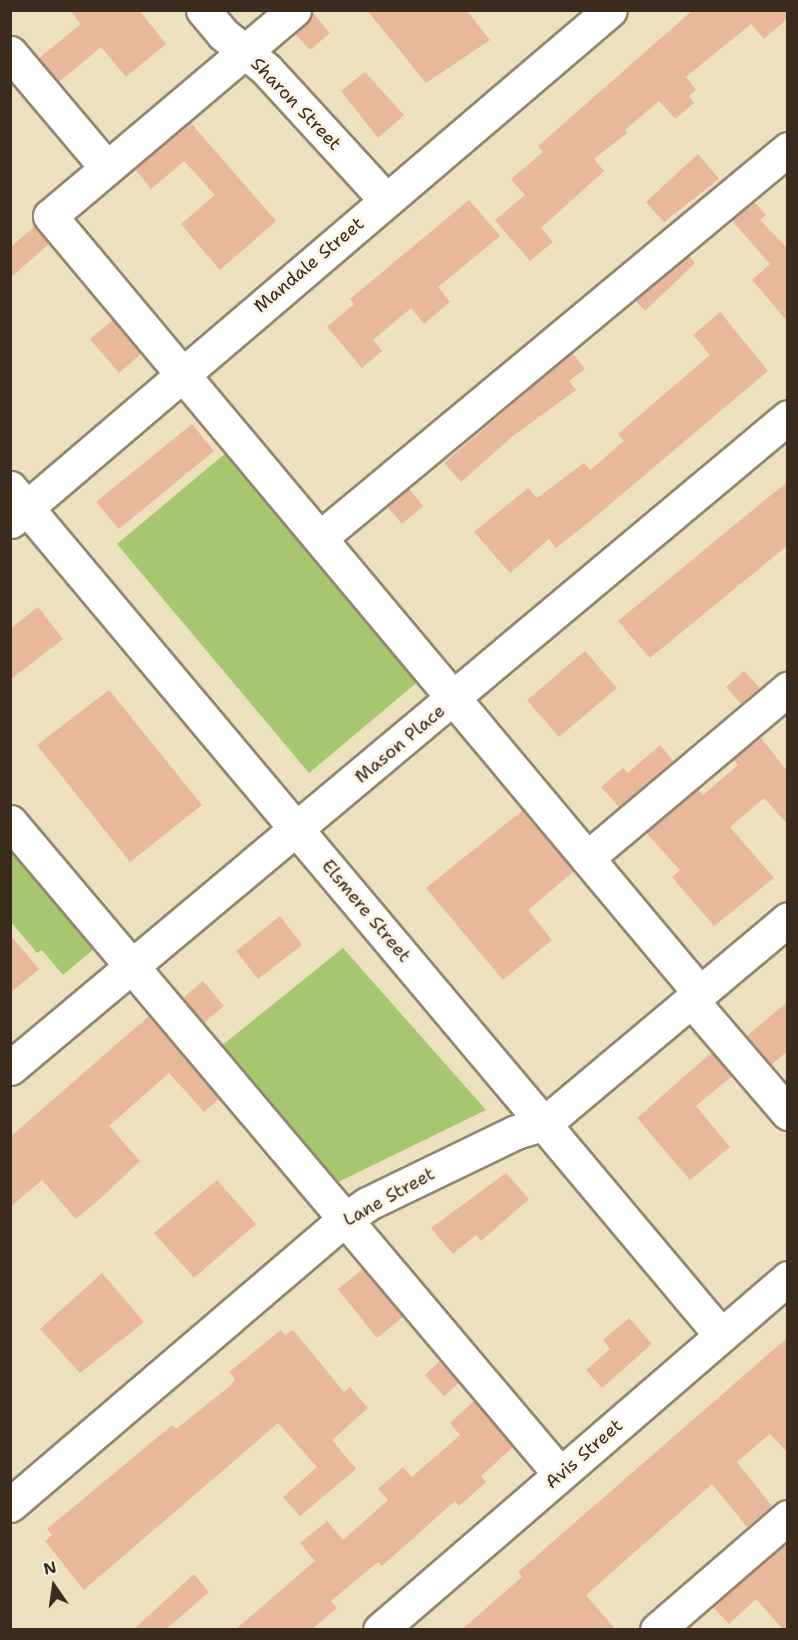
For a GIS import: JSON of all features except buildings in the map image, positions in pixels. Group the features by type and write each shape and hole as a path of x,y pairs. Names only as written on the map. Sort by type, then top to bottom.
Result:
{"street":[{"name":"Sharon Street","path":"203,10 245,52 266,69 386,200"},
{"path":"294,10 50,216 184,371 588,858 788,1113"},
{"name":"Mandale Street","path":"16,505 184,371 610,10"},
{"path":"10,53 107,168"},
{"path":"321,537 788,148"},
{"name":"Mason Place","path":"10,1068 130,966 298,830 788,417"},
{"name":"Elsmere Street","path":"16,505 298,830 721,1335"},
{"path":"588,858 788,689"},
{"path":"10,822 343,1221 560,1474"},
{"name":"Lane Street","path":"10,1505 343,1221 367,1204 516,1132 545,1124 788,919"},
{"name":"Avis Street","path":"380,1629 788,1278"},
{"path":"657,1629 788,1517"}],"green space":[{"path":"227,452 420,680 309,773 117,544"},
{"path":"10,840 100,944 63,975 42,950 37,953 11,922"},
{"path":"343,948 486,1110 334,1184 220,1047"}]}
